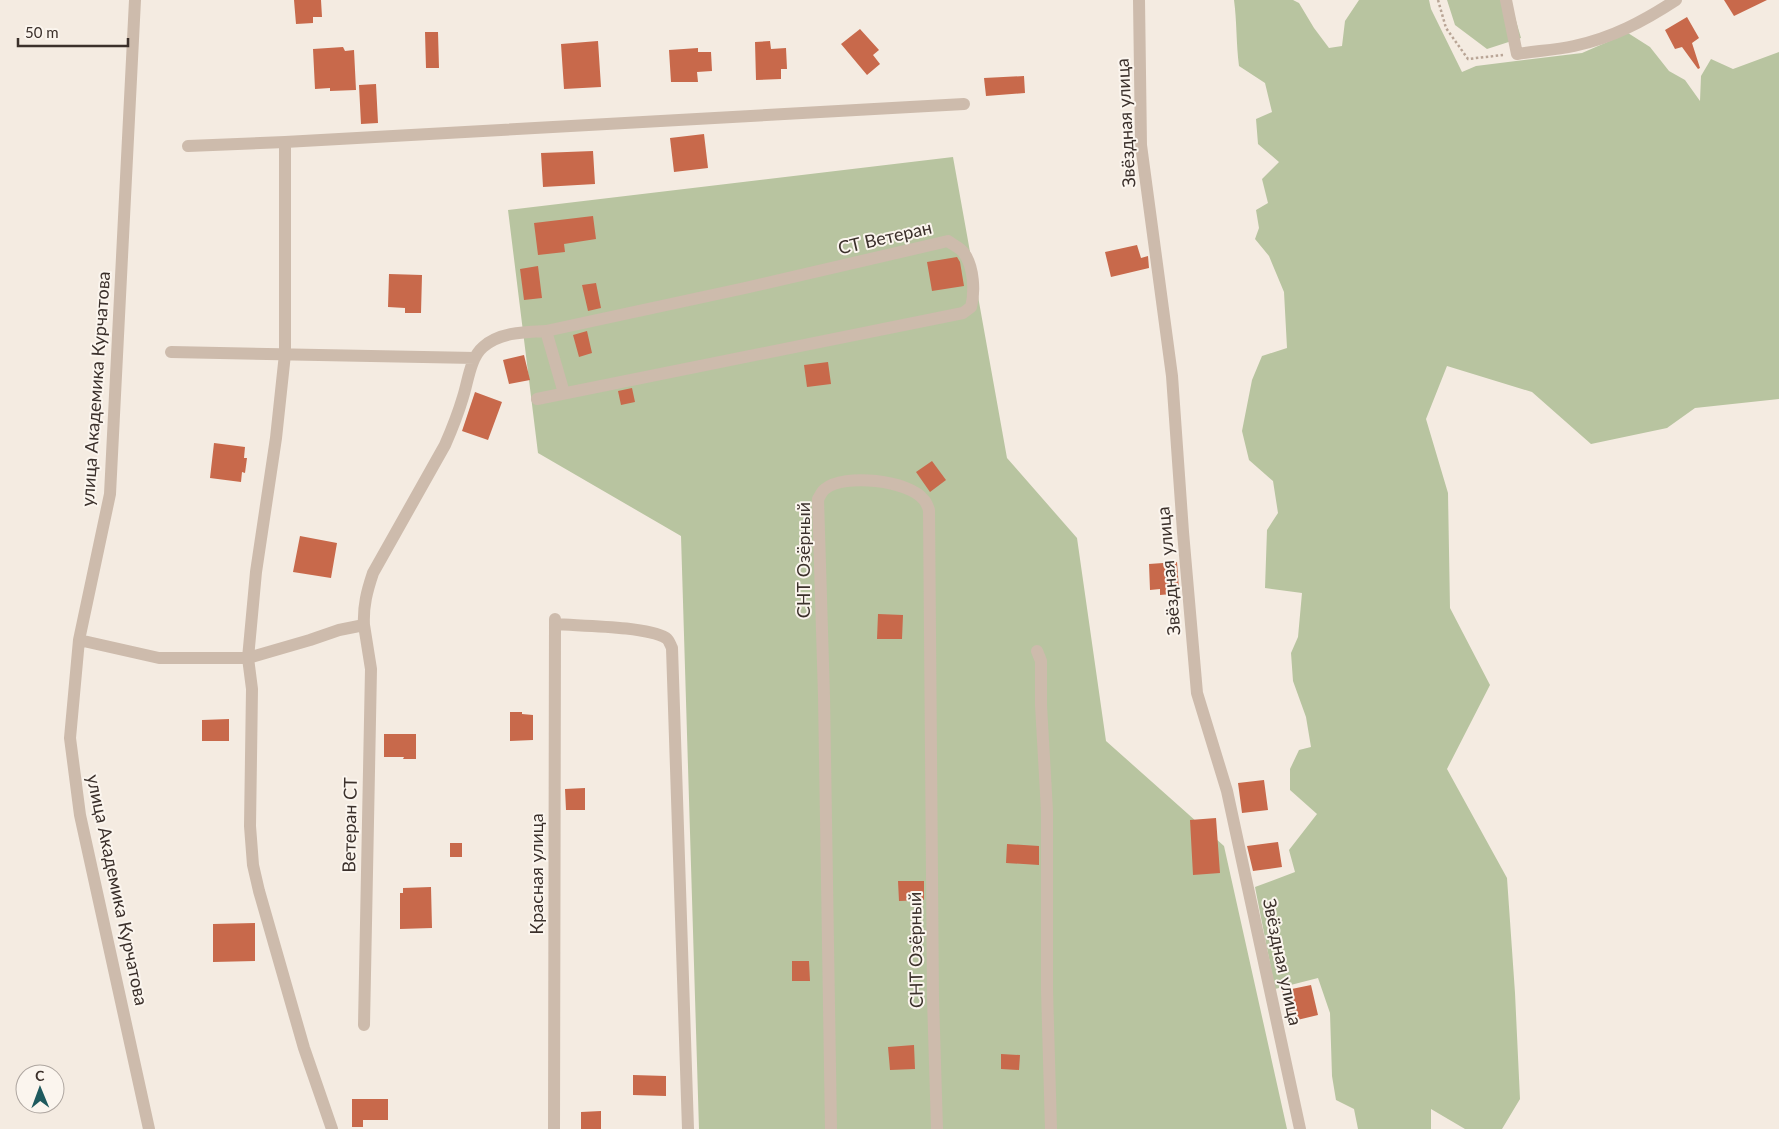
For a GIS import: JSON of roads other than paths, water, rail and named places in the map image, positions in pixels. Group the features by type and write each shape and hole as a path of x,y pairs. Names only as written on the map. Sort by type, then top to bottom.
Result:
{"street":[{"name":"улица Академика Курчатова","path":"135,0 110,494 79,640 70,738 80,815 150,1129"},
{"name":"Звёздная улица","path":"1139,0 1141,145 1172,376 1197,693 1227,791 1300,1129"},
{"path":"1506,0 1517,54 1574,46 1612,35 1644,20 1676,0"},
{"path":"188,146 964,104"},
{"path":"285,142 284,354 276,438 256,572 248,658 252,689 250,826 253,865 304,1048 332,1129"},
{"name":"СТ Ветеран","path":"475,358 482,348 493,340 518,332 546,330 745,288 948,241 963,251 969,261 974,297 971,308 963,312 537,399"},
{"path":"546,330 564,393"},
{"path":"171,352 475,358"},
{"name":"Ветеран СТ","path":"364,1026 370,669 363,609 366,592 373,573 453,428 475,358"},
{"name":"СНТ Озёрный","path":"831,1129 824,706 818,499 824,489 837,483 862,479 887,482 908,489 923,498 929,510 933,988 937,1129"},
{"name":"Красная улица","path":"554,1129 556,621 657,634 668,639 672,648 688,1129"},
{"path":"79,640 160,658 248,658 339,630 364,625"},
{"path":"1037,651 1041,661 1041,705 1048,811 1047,990 1051,1129"}]}
